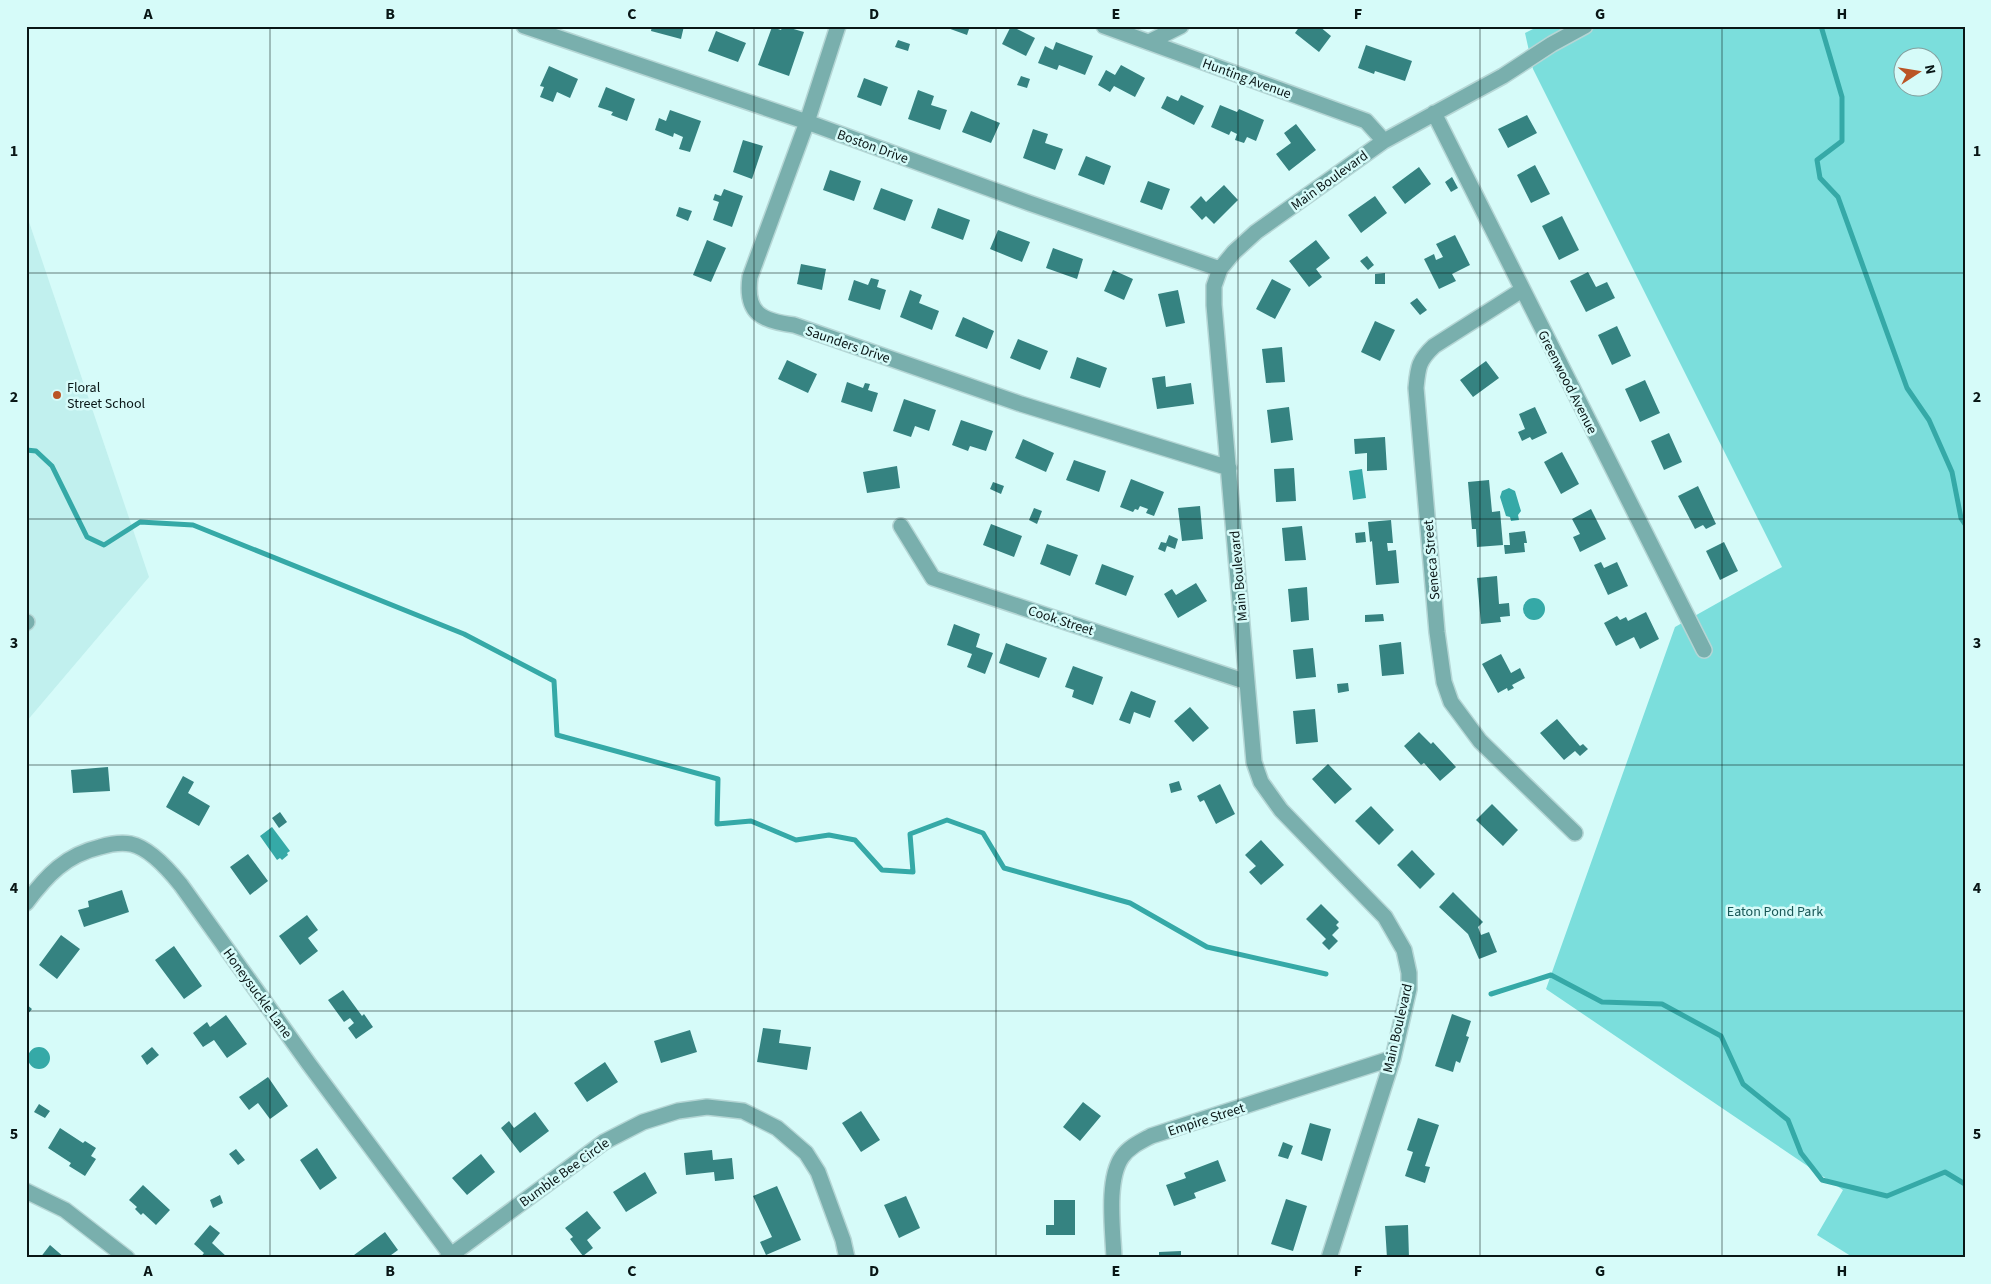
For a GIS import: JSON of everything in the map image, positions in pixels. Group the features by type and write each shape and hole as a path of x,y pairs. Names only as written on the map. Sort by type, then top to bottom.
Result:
{"street":[{"name":"Boston Drive","path":"524,26 807,122 1220,269"},
{"name":"Saunders Drive","path":"838,26 807,122 750,278 748,291 749,301 753,308 761,316 773,323 794,325 1021,404 1230,468"},
{"name":"Hunting Avenue","path":"1104,26 1366,121 1384,141"},
{"path":"1149,42 1181,26"},
{"name":"Main Boulevard","path":"1329,1258 1393,1058 1409,989 1409,973 1404,950 1384,915 1281,810 1260,782 1254,762 1230,468 1214,306 1214,286 1220,269 1234,252 1256,232 1384,141 1503,76 1552,44 1585,26"},
{"name":"Greenwood Avenue","path":"1434,113 1704,650"},
{"name":"Seneca Street","path":"1522,290 1434,346 1423,357 1418,366 1416,388 1437,632 1444,682 1451,702 1480,741 1575,833"},
{"name":"Cook Street","path":"901,526 933,578 1247,682"},
{"name":"Honeysuckle Lane","path":"26,903 46,879 70,857 84,850 115,843 131,844 162,863 181,884 449,1256"},
{"name":"Empire Street","path":"1114,1258 1112,1199 1114,1174 1122,1158 1132,1146 1151,1136 1393,1058"},
{"name":"Bumble Bee Circle","path":"449,1256 604,1142 643,1122 678,1111 707,1107 743,1111 778,1128 806,1153 818,1172 843,1240 847,1258"},
{"path":"26,1190 65,1210 127,1258"}],"shaded area":[{"name":"Floral Street School","path":"26,213 149,577 26,722"},
{"path":"1362,469 1366,498 1353,500 1349,471"},
{"path":"1509,488 1515,491 1521,511 1518,515 1519,520 1511,521 1510,517 1506,516 1500,497 1502,491"},
{"path":"1534,598 1542,601 1545,609 1542,617 1534,620 1526,617 1523,609 1526,601"},
{"path":"272,827 290,851 282,860 280,858 277,860 260,836"},
{"path":"35,1047 43,1047 50,1054 50,1062 43,1069 35,1069 28,1062 28,1054"}],"green space":[{"name":"Eaton Pond Park","path":"1539,26 1965,26 1965,1258 1854,1258 1817,1235 1843,1190 1546,989 1675,627 1782,567 1533,69 1525,33"}],"building":[{"path":"652,26 684,26 681,39 651,31"},
{"path":"783,26 804,32 789,76 758,65 772,27 781,30"},
{"path":"942,26 970,26 967,35"},
{"path":"1011,26 1035,38 1026,56 1002,44"},
{"path":"1300,26 1319,26 1331,36 1319,52 1295,33"},
{"path":"716,31 746,43 738,62 708,51"},
{"path":"898,40 910,44 908,51 895,47"},
{"path":"1056,42 1093,56 1085,75 1059,65 1057,70 1038,63 1045,46 1053,50"},
{"path":"1366,45 1412,61 1405,81 1375,71 1374,74 1358,68"},
{"path":"1121,65 1145,78 1135,97 1114,86 1110,92 1098,85 1106,70 1115,75"},
{"path":"549,66 578,79 570,98 557,92 553,102 540,97 544,87 540,86"},
{"path":"1021,76 1030,79 1027,88 1017,85"},
{"path":"864,78 888,87 881,106 857,97"},
{"path":"606,87 635,99 627,121 611,115 613,112 598,107"},
{"path":"918,90 934,96 931,105 947,110 940,130 908,119"},
{"path":"1181,95 1204,106 1194,125 1161,108 1167,96 1178,101"},
{"path":"1220,105 1237,112 1239,109 1264,120 1256,141 1247,137 1244,143 1235,140 1237,134 1231,131 1229,135 1211,127"},
{"path":"670,110 701,121 690,152 679,149 683,137 674,133 673,137 655,130 659,118 666,121"},
{"path":"971,111 1000,123 991,143 962,132"},
{"path":"1527,115 1537,133 1508,148 1498,129"},
{"path":"1296,124 1316,150 1289,171 1276,154 1291,143 1284,133"},
{"path":"1033,129 1048,134 1045,143 1063,149 1055,170 1023,158"},
{"path":"743,140 763,146 752,179 733,172"},
{"path":"1086,156 1111,166 1104,185 1078,175"},
{"path":"1535,165 1550,194 1531,203 1517,175"},
{"path":"1419,167 1431,184 1405,204 1392,187"},
{"path":"830,170 861,181 854,201 823,190"},
{"path":"1452,177 1458,188 1451,192 1445,182"},
{"path":"1148,181 1170,189 1162,210 1140,202"},
{"path":"1224,185 1238,200 1214,224 1206,216 1202,220 1190,207 1201,196 1206,202"},
{"path":"881,188 913,200 905,221 873,209"},
{"path":"724,189 743,196 732,227 713,220 719,202 713,200 715,194 721,196"},
{"path":"1375,196 1387,213 1361,233 1348,215"},
{"path":"679,207 692,211 688,221 676,216"},
{"path":"938,208 970,220 963,240 931,228"},
{"path":"1562,216 1579,250 1559,260 1542,226"},
{"path":"998,230 1030,242 1022,262 990,249"},
{"path":"1455,235 1470,265 1452,274 1456,281 1439,289 1424,259 1434,254 1436,260 1443,257 1436,244"},
{"path":"707,240 726,248 711,282 693,275"},
{"path":"1316,240 1330,258 1316,269 1322,277 1309,287 1289,261"},
{"path":"1053,248 1083,259 1077,279 1046,268"},
{"path":"1367,256 1374,265 1368,270 1360,261"},
{"path":"801,264 826,269 822,290 797,284"},
{"path":"1113,270 1133,279 1124,300 1104,291"},
{"path":"1588,272 1596,287 1607,282 1615,298 1586,312 1570,281"},
{"path":"1385,273 1385,284 1375,284 1375,274"},
{"path":"871,278 879,280 877,287 886,290 880,310 848,300 854,280 868,285"},
{"path":"1272,279 1291,289 1275,319 1256,309"},
{"path":"910,290 922,295 919,303 939,311 932,330 900,317"},
{"path":"1178,290 1185,323 1166,327 1158,294"},
{"path":"1417,298 1427,310 1420,315 1410,303"},
{"path":"963,317 994,331 987,349 955,336"},
{"path":"1375,321 1395,330 1380,361 1361,352"},
{"path":"1617,326 1631,356 1612,365 1598,335"},
{"path":"1018,339 1048,351 1040,370 1010,358"},
{"path":"1282,347 1285,382 1266,383 1262,349"},
{"path":"1077,357 1107,368 1100,388 1070,378"},
{"path":"787,360 817,374 808,393 778,379"},
{"path":"1486,361 1499,378 1473,397 1460,380"},
{"path":"1165,376 1166,387 1191,383 1194,404 1157,409 1152,378"},
{"path":"1645,380 1660,413 1640,422 1625,389"},
{"path":"847,382 863,388 865,383 870,384 868,390 878,393 872,412 841,402"},
{"path":"904,399 936,410 929,431 915,426 911,437 893,431"},
{"path":"1289,407 1293,440 1271,443 1267,410"},
{"path":"1535,407 1547,433 1532,440 1530,437 1522,441 1518,432 1525,429 1519,414"},
{"path":"961,420 993,431 986,451 970,446 968,451 952,445"},
{"path":"1669,433 1682,462 1664,470 1651,441"},
{"path":"1385,437 1387,470 1367,471 1367,453 1355,454 1354,439"},
{"path":"1023,439 1054,453 1046,472 1015,458"},
{"path":"1562,452 1579,484 1561,494 1544,462"},
{"path":"1074,460 1106,471 1099,492 1066,480"},
{"path":"897,466 900,488 867,493 863,472"},
{"path":"1294,468 1296,501 1276,502 1274,469"},
{"path":"1131,479 1164,492 1154,516 1146,513 1148,509 1140,506 1138,510 1135,509 1133,512 1120,507"},
{"path":"1489,480 1492,512 1500,511 1503,545 1477,547 1476,529 1472,529 1468,482"},
{"path":"993,482 1004,486 1001,494 990,489"},
{"path":"1698,486 1716,524 1706,529 1703,525 1695,529 1678,496"},
{"path":"1200,506 1203,539 1182,541 1178,508"},
{"path":"1034,508 1042,511 1037,524 1029,520"},
{"path":"1591,509 1606,539 1580,552 1573,537 1580,534 1572,519"},
{"path":"1391,520 1393,543 1387,543 1388,551 1396,550 1399,583 1376,585 1372,541 1370,542 1368,522"},
{"path":"991,524 1022,536 1014,557 983,545"},
{"path":"1302,526 1306,560 1285,561 1282,528"},
{"path":"1525,531 1527,543 1524,543 1525,552 1505,554 1504,545 1510,545 1509,533"},
{"path":"1365,532 1366,542 1356,543 1355,533"},
{"path":"1169,535 1178,539 1175,549 1167,546 1165,552 1158,549 1161,542 1166,543"},
{"path":"1724,542 1738,571 1720,580 1706,551"},
{"path":"1047,544 1078,555 1070,576 1040,564"},
{"path":"1601,562 1604,568 1617,562 1628,586 1608,595 1594,565"},
{"path":"1102,564 1134,576 1126,596 1095,584"},
{"path":"1497,576 1499,604 1509,603 1510,616 1500,617 1501,622 1481,624 1477,578"},
{"path":"1196,583 1207,601 1178,618 1164,594 1172,589 1176,595"},
{"path":"1307,587 1309,620 1291,622 1288,589"},
{"path":"1646,612 1659,639 1640,649 1634,637 1616,646 1604,623 1617,616 1620,620 1626,617 1628,621"},
{"path":"1383,614 1384,621 1365,622 1365,615"},
{"path":"954,624 980,634 976,647 993,653 985,674 967,667 972,654 947,645"},
{"path":"1401,642 1404,674 1382,676 1379,645"},
{"path":"1006,643 1047,658 1039,678 999,663"},
{"path":"1313,648 1316,677 1296,679 1293,650"},
{"path":"1501,654 1511,673 1520,668 1525,678 1512,685 1514,688 1508,691 1507,688 1498,693 1482,664"},
{"path":"1073,666 1103,677 1093,705 1072,697 1074,690 1065,687"},
{"path":"1348,683 1349,691 1338,693 1337,684"},
{"path":"1131,691 1156,701 1150,718 1134,712 1130,724 1119,720"},
{"path":"1190,707 1209,728 1193,742 1174,721"},
{"path":"1315,709 1318,742 1296,744 1293,711"},
{"path":"1557,719 1580,746 1583,744 1588,749 1580,756 1575,751 1564,760 1540,733"},
{"path":"1419,732 1431,744 1433,742 1456,767 1440,781 1424,763 1421,765 1404,746"},
{"path":"1328,764 1352,789 1335,804 1312,779"},
{"path":"108,767 110,791 73,793 71,770"},
{"path":"183,776 194,782 188,793 210,806 199,826 166,807"},
{"path":"1179,781 1182,790 1171,793 1169,784"},
{"path":"1220,784 1235,814 1216,824 1204,800 1200,802 1197,796"},
{"path":"1492,804 1518,830 1503,846 1476,820"},
{"path":"1371,806 1394,830 1379,845 1355,821"},
{"path":"280,812 287,822 279,828 272,818"},
{"path":"1261,840 1284,865 1261,885 1249,872 1256,866 1245,855"},
{"path":"1412,850 1435,874 1420,889 1397,865"},
{"path":"248,854 268,881 250,895 230,867"},
{"path":"122,890 129,912 84,927 78,910 89,907 88,901"},
{"path":"1453,892 1483,922 1478,927 1481,935 1489,932 1497,952 1479,959 1468,934 1439,907"},
{"path":"1321,904 1339,922 1336,925 1339,928 1332,935 1338,941 1329,950 1322,943 1326,939 1306,919"},
{"path":"307,915 318,930 308,938 318,951 300,965 279,936"},
{"path":"61,935 80,949 57,979 39,965"},
{"path":"174,946 202,986 184,999 155,960"},
{"path":"343,990 362,1016 364,1014 373,1027 356,1039 348,1028 354,1023 350,1018 344,1022 328,1000"},
{"path":"26,1004 32,1009 26,1016"},
{"path":"1452,1014 1471,1021 1466,1036 1469,1037 1460,1063 1456,1061 1453,1072 1435,1066"},
{"path":"226,1015 247,1044 227,1058 214,1040 203,1047 193,1033 207,1022 210,1027"},
{"path":"763,1028 781,1030 779,1043 811,1047 807,1070 757,1062"},
{"path":"690,1030 697,1052 661,1063 654,1041"},
{"path":"152,1047 159,1055 147,1065 141,1056"},
{"path":"605,1062 618,1082 587,1102 574,1083"},
{"path":"268,1077 288,1106 270,1119 258,1103 249,1110 239,1097"},
{"path":"1083,1102 1101,1116 1080,1141 1063,1127"},
{"path":"39,1104 50,1111 45,1118 34,1112"},
{"path":"861,1111 880,1140 861,1152 842,1123"},
{"path":"535,1112 549,1131 520,1153 501,1128 509,1121 514,1128"},
{"path":"1418,1118 1439,1125 1425,1166 1430,1167 1425,1183 1405,1176 1413,1152 1407,1150"},
{"path":"1310,1123 1331,1129 1322,1161 1301,1154"},
{"path":"60,1128 83,1143 85,1141 96,1148 91,1156 96,1159 85,1176 69,1166 71,1163 48,1148"},
{"path":"1283,1142 1293,1146 1288,1159 1278,1156"},
{"path":"317,1148 337,1178 320,1190 300,1160"},
{"path":"236,1149 245,1160 238,1165 229,1154"},
{"path":"712,1150 713,1160 732,1158 734,1179 715,1181 714,1172 686,1175 684,1153"},
{"path":"481,1154 495,1172 467,1195 452,1178"},
{"path":"1218,1160 1226,1181 1194,1193 1196,1198 1174,1206 1166,1185 1186,1178 1184,1173"},
{"path":"645,1172 657,1193 626,1212 613,1192"},
{"path":"143,1185 170,1210 156,1225 143,1213 141,1215 135,1209 137,1207 129,1200"},
{"path":"777,1186 801,1240 766,1255 760,1242 772,1237 753,1196"},
{"path":"220,1195 223,1203 213,1208 210,1200"},
{"path":"906,1196 920,1228 899,1238 884,1205"},
{"path":"1286,1199 1307,1206 1293,1251 1271,1244"},
{"path":"1054,1200 1075,1200 1075,1235 1046,1235 1046,1225 1054,1225"},
{"path":"587,1211 601,1228 587,1240 593,1248 583,1256 570,1239 573,1237 565,1228"},
{"path":"210,1225 220,1233 212,1243 228,1258 200,1258 204,1253 194,1244"},
{"path":"1408,1225 1409,1258 1387,1258 1385,1226"},
{"path":"385,1232 398,1250 387,1258 350,1258"},
{"path":"50,1245 65,1258 40,1258"},
{"path":"1181,1251 1181,1258 1159,1258 1159,1252"}],"waterway":[{"path":"1821,26 1842,97 1842,141 1817,160 1820,178 1838,197 1907,388 1929,420 1952,472 1961,518 1965,524"},
{"path":"26,450 36,451 52,466 87,537 104,545 140,522 193,525 464,634 554,681 557,735 718,779 717,824 751,821 796,840 829,835 855,840 882,870 913,872 910,834 947,820 983,833 1004,868 1130,903 1207,947 1326,974"},
{"path":"1491,994 1551,975 1602,1002 1662,1004 1721,1036 1743,1084 1788,1120 1801,1153 1822,1180 1887,1196 1945,1172 1965,1184"}],"place":[{"name":"Floral Street School","path":"57,395"}]}
